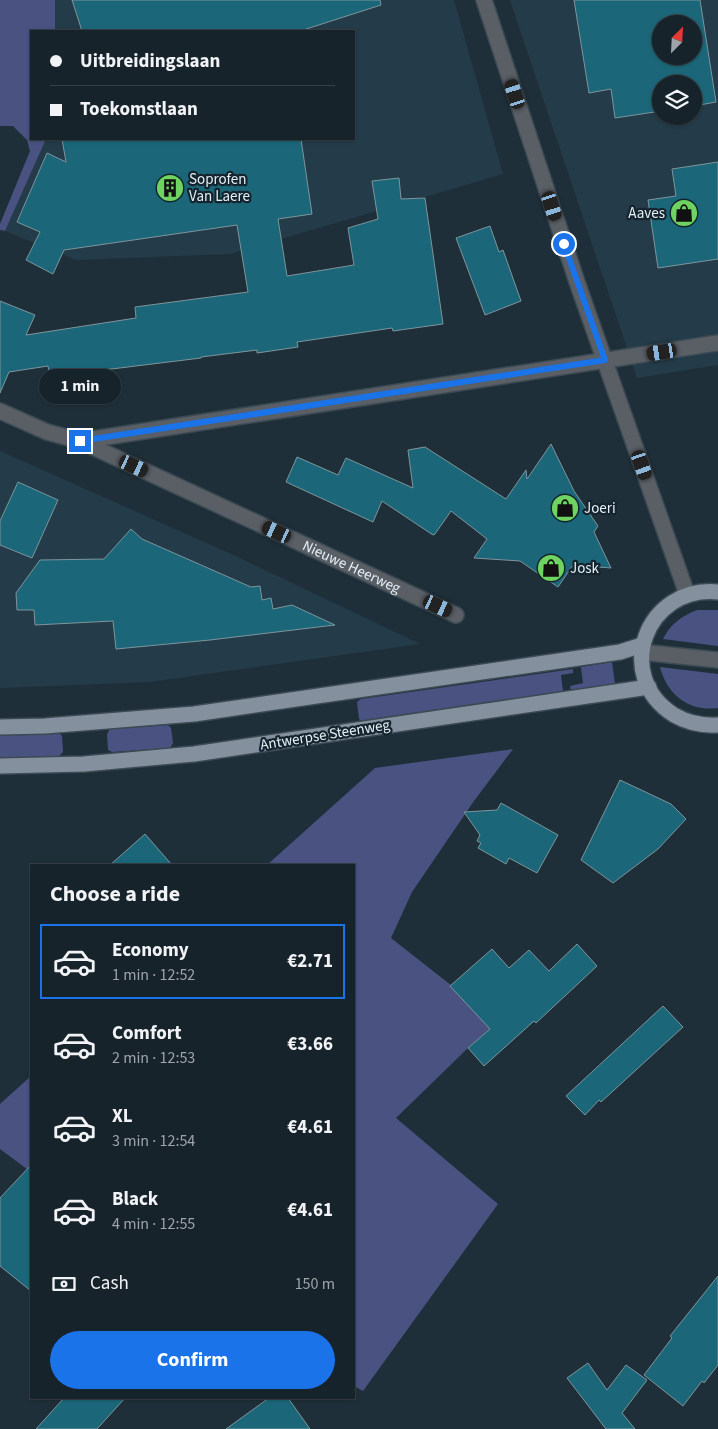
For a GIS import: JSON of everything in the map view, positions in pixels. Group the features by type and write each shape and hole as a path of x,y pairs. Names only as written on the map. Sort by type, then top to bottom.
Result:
{"main road":[{"path":"718,592 705,591 687,594 660,611 649,628 642,649 646,680 653,696 666,710 681,719 697,724 718,725"},
{"path":"0,727 45,726 194,714 642,649"},
{"name":"Antwerpse Steenweg","path":"0,766 84,764 194,754 649,687"}],"street":[{"path":"484,0 577,282 687,594"},
{"path":"80,441 718,344"},
{"name":"Nieuwe Heerweg","path":"0,411 47,432 80,441 456,614"},
{"path":"642,649 718,660"}],"shaded area":[{"path":"0,0 55,0 55,30 30,30 30,140 46,140 5,231 0,230 0,224 30,151 27,140 13,126 0,126"},
{"path":"55,0 454,0 503,174 230,254 76,260 5,231 46,140 355,140 355,30 55,30"},
{"path":"510,0 718,0 718,365 637,378"},
{"path":"0,451 240,558 420,644 150,682 0,688"},
{"path":"697,610 718,610 718,646 663,639 677,621"},
{"path":"612,662 615,684 571,690 570,686 583,683 581,667"},
{"path":"660,667 718,674 718,708 707,709 681,700 668,686"},
{"path":"573,669 573,673 561,675 563,691 363,722 359,719 357,702 361,699"},
{"path":"168,725 171,728 173,743 170,748 112,752 108,750 107,734 110,729"},
{"path":"58,732 62,736 63,752 59,756 0,758 0,734"},
{"path":"513,749 474,801 412,892 391,938 498,1022 468,1048 396,1118 498,1204 363,1391 355,1387 355,864 268,864 375,768"},
{"path":"30,1077 30,1171 0,1149 0,1104"}],"building":[{"path":"72,0 380,0 381,5 303,30 82,30"},
{"path":"574,0 700,0 716,102 702,105 702,75 652,75 652,112 615,118 611,89 589,93"},
{"path":"62,140 301,140 312,214 278,219 287,276 354,265 348,228 378,219 372,181 399,178 401,199 425,198 443,324 393,331 392,328 297,342 298,347 257,353 257,350 50,378 48,366 9,372 0,393 0,301 35,315 26,335 136,318 135,307 248,292 237,225 64,250 53,274 26,260 40,232 17,222 47,153 66,162"},
{"name":"Aaves","path":"718,162 718,259 658,268 648,200 676,196 672,169"},
{"path":"490,226 499,252 503,250 521,301 485,315 456,238"},
{"path":"551,444 574,491 598,526 594,532 611,568 573,565 558,587 520,561 474,558 487,539 451,511 433,535 382,501 373,522 286,482 297,457 338,475 346,458 413,488 408,450 425,447 506,499 526,470 527,479"},
{"path":"18,482 58,500 32,558 0,545 0,521"},
{"path":"131,529 142,539 251,587 260,586 262,600 271,598 273,609 292,605 335,625 116,649 113,621 35,625 34,610 17,610 16,593 40,560 104,559"},
{"path":"620,780 671,804 686,819 658,849 613,883 581,860"},
{"path":"501,803 558,835 537,873 509,858 506,864 478,848 481,843 477,841 480,835 464,812 497,810"},
{"path":"145,834 171,864 111,864"},
{"path":"577,944 597,966 536,1023 534,1021 484,1066 468,1048 490,1029 450,986 492,949 509,968 529,950 549,971"},
{"path":"663,1006 683,1027 601,1102 599,1100 585,1115 566,1096"},
{"path":"30,1166 30,1290 0,1266 0,1198"},
{"path":"718,1276 718,1365 704,1383 702,1381 683,1406 644,1375 672,1338 670,1336"},
{"path":"588,1363 607,1390 626,1365 647,1380 622,1413 635,1429 606,1429 567,1378"},
{"path":"63,1399 124,1399 97,1429 36,1429"},
{"path":"268,1399 289,1399 310,1429 226,1429"}],"place":[{"name":"Soprofen Van Laere","path":"170,188"},
{"name":"Aaves","path":"684,213"},
{"name":"Joeri","path":"565,508"},
{"name":"Josk","path":"551,568"}],"route":[{"path":"80,441 605,360 564,244"}]}
